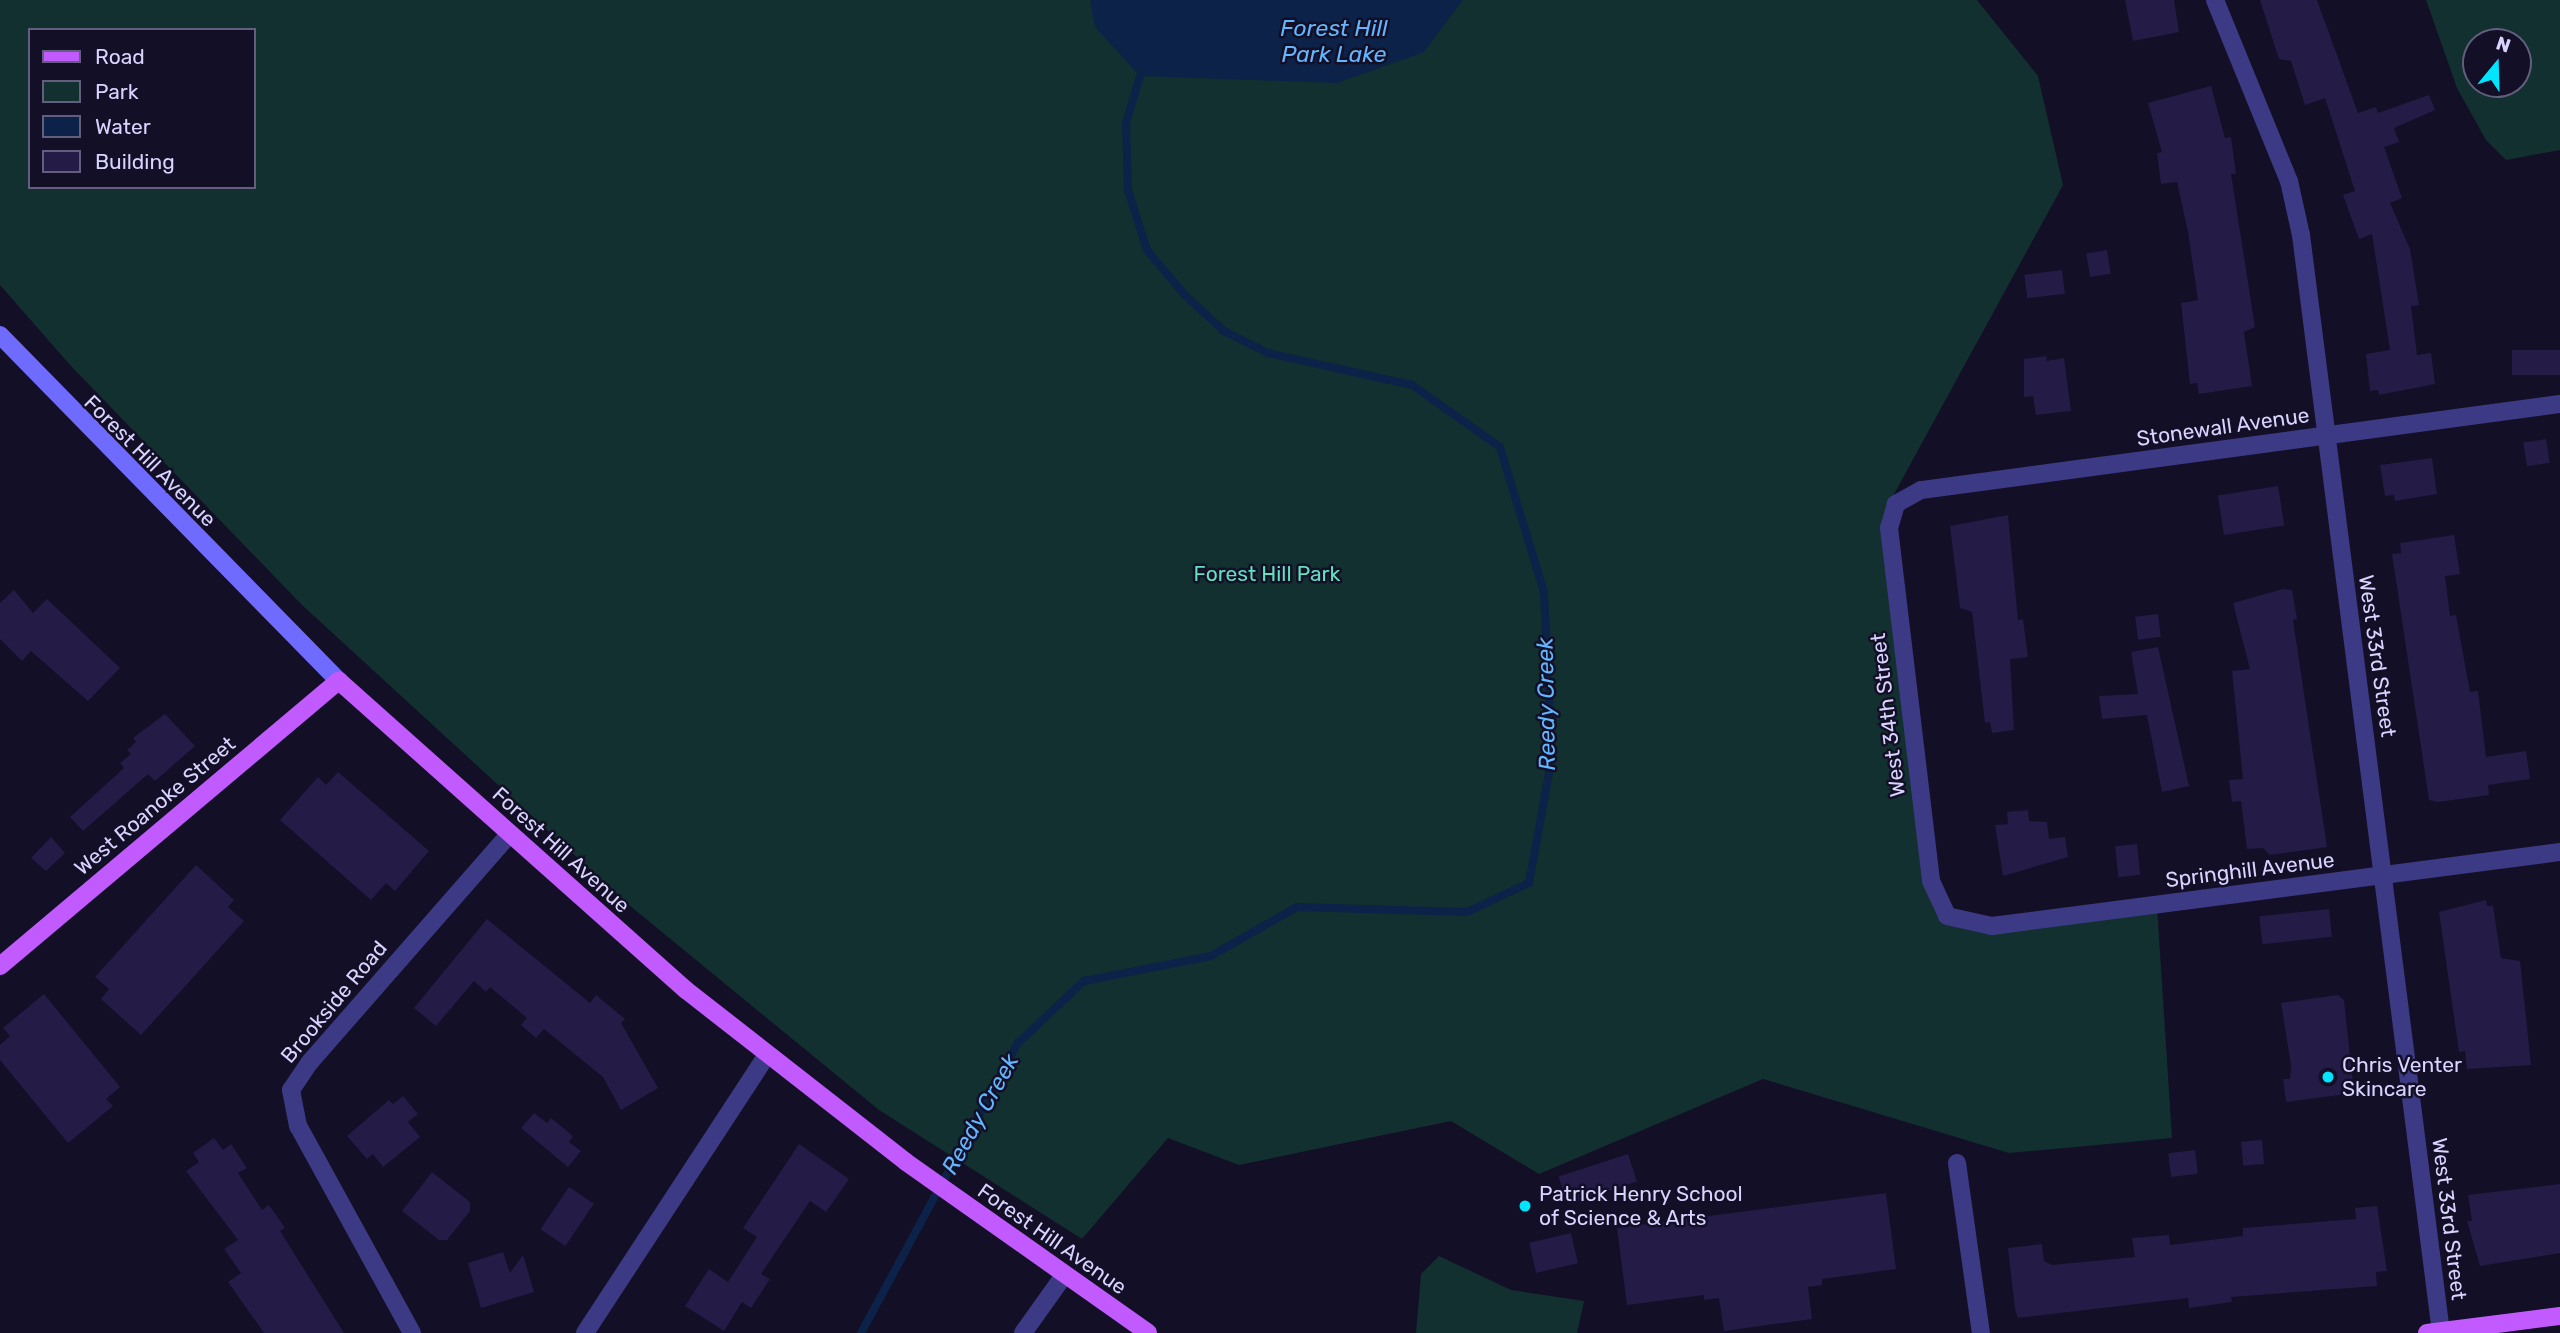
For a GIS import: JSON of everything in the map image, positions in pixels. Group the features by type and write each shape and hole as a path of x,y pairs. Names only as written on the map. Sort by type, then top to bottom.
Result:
{"main road":[{"name":"Forest Hill Avenue","path":"0,335 339,681 509,835 767,1055 906,1163 1063,1277 1148,1333"},
{"name":"West Roanoke Street","path":"0,966 339,681"},
{"path":"2436,1332 2560,1316"}],"street":[{"name":"West 33rd Street","path":"2215,0 2297,208 2323,436 2385,876 2436,1332"},
{"name":"Stonewall Avenue","path":"1896,504 1921,490 2560,404"},
{"name":"West 34th Street","path":"1896,504 1889,538 1929,867 1934,897 1947,916"},
{"name":"Brookside Road","path":"412,1333 298,1126 291,1090 310,1062 509,835"},
{"name":"Springhill Avenue","path":"1947,916 1992,926 2560,852"},
{"path":"585,1333 767,1055"},
{"path":"1957,1163 1981,1333"},
{"path":"1023,1333 1063,1277"}],"green space":[{"name":"Forest Hill Park","path":"0,0 1977,0 2038,76 2063,185 1887,507 1933,888 1962,921 2157,906 2172,1138 2009,1153 1763,1079 1539,1174 1451,1121 1239,1165 1168,1138 1082,1239 879,1110 629,905 302,605 70,365 0,285"},
{"path":"2426,0 2560,0 2560,150 2506,160 2486,140 2463,98 2532,98 2532,28 2462,28 2462,97"},
{"path":"1439,1256 1511,1290 1584,1301 1577,1333 1416,1333 1421,1274"}],"water":[{"name":"Forest Hill Park Lake","path":"1090,0 1463,0 1424,52 1337,83 1140,76 1095,27"}],"building":[{"path":"2125,0 2174,0 2179,32 2133,41"},
{"path":"2260,0 2317,0 2358,113 2376,107 2378,113 2429,95 2435,110 2394,128 2399,142 2384,147 2402,198 2390,203 2410,249 2419,305 2411,306 2417,355 2431,353 2435,384 2379,395 2378,390 2370,391 2366,354 2390,350 2372,234 2359,239 2343,195 2355,191 2325,98 2305,105 2291,61 2279,59"},
{"path":"2211,86 2225,138 2231,137 2236,174 2231,174 2255,327 2244,332 2252,386 2199,394 2197,383 2190,384 2181,303 2198,300 2188,232 2177,182 2161,184 2157,153 2162,152 2148,103"},
{"path":"2107,250 2111,274 2090,277 2086,253"},
{"path":"2062,270 2065,294 2027,298 2024,275"},
{"path":"2512,350 2560,350 2560,375 2512,375"},
{"path":"2046,356 2047,361 2064,358 2071,411 2036,415 2033,396 2024,397 2024,359"},
{"path":"2546,439 2550,463 2527,466 2523,443"},
{"path":"2432,458 2437,494 2395,501 2394,495 2385,496 2380,465"},
{"path":"2278,486 2284,526 2224,535 2218,496"},
{"path":"2008,515 2018,620 2023,619 2028,657 2010,659 2014,730 1992,733 1990,722 1985,723 1972,612 1960,608 1950,526"},
{"path":"2454,535 2460,574 2445,576 2450,616 2456,615 2470,692 2478,691 2486,757 2526,751 2530,779 2488,785 2489,795 2438,802 2429,800 2392,554 2401,553 2400,543"},
{"path":"2283,589 2292,590 2297,619 2293,620 2327,847 2270,855 2263,848 2247,849 2241,801 2232,802 2229,780 2243,779 2232,671 2250,669 2233,603"},
{"path":"14,590 33,613 47,599 120,668 88,701 31,651 22,661 0,639 0,603"},
{"path":"2158,614 2161,637 2138,640 2135,617"},
{"path":"2158,647 2189,786 2162,792 2147,715 2102,719 2099,696 2138,694 2131,652"},
{"path":"165,714 195,746 155,781 148,774 83,831 70,817 124,768 120,763 131,754 127,750 136,742 133,738"},
{"path":"338,772 429,851 395,891 386,883 371,900 280,820 318,777 326,785"},
{"path":"2028,810 2029,821 2047,822 2049,839 2065,837 2068,857 2003,876 1995,825 2008,824 2007,812"},
{"path":"51,837 65,853 46,871 31,858"},
{"path":"2137,844 2140,875 2118,877 2115,846"},
{"path":"196,865 234,900 228,907 244,921 141,1035 101,999 109,989 95,977"},
{"path":"2486,900 2487,906 2493,906 2501,958 2520,961 2531,1065 2467,1069 2465,1051 2459,1052 2439,912"},
{"path":"2329,909 2332,937 2262,944 2259,916"},
{"path":"487,919 590,1003 596,995 625,1019 621,1023 658,1088 621,1110 603,1077 544,1029 536,1038 521,1025 527,1018 490,987 486,992 474,981 436,1026 414,1008"},
{"path":"44,994 120,1087 106,1099 113,1106 68,1143 0,1060 0,1045 10,1036 3,1028"},
{"path":"2338,995 2344,1000 2354,1093 2286,1102 2283,1079 2290,1079 2291,1065 2281,1003"},
{"path":"403,1096 418,1114 408,1122 420,1137 383,1167 373,1154 367,1159 347,1136 389,1100 393,1104"},
{"path":"534,1113 547,1123 551,1118 573,1136 569,1142 581,1151 568,1167 521,1128"},
{"path":"214,1138 223,1150 231,1144 247,1168 238,1173 262,1210 269,1205 285,1228 280,1231 344,1333 264,1333 228,1282 241,1273 224,1249 238,1240 186,1171 199,1162 193,1153"},
{"path":"2262,1140 2264,1164 2243,1166 2241,1142"},
{"path":"799,1144 849,1179 826,1212 810,1201 761,1274 770,1279 751,1308 742,1302 724,1331 685,1306 709,1269 728,1282 757,1237 743,1228"},
{"path":"2195,1150 2198,1174 2171,1177 2168,1153"},
{"path":"1628,1154 1637,1182 1568,1204 1559,1177"},
{"path":"432,1172 470,1202 470,1211 447,1240 439,1240 402,1211"},
{"path":"2560,1184 2560,1253 2480,1266 2467,1221 2472,1221 2468,1195"},
{"path":"569,1187 594,1204 565,1246 540,1229"},
{"path":"1886,1193 1896,1269 1822,1279 1822,1285 1808,1287 1812,1319 1724,1331 1719,1298 1704,1300 1704,1295 1627,1305 1617,1228"},
{"path":"2377,1206 2387,1271 2376,1272 2377,1286 2231,1297 2232,1302 2189,1308 2188,1298 2018,1318 2015,1309 2008,1248 2042,1244 2044,1261 2052,1265 2135,1257 2132,1238 2169,1235 2170,1245 2243,1236 2243,1228 2356,1219 2355,1208"},
{"path":"1571,1233 1578,1263 1536,1273 1529,1243"},
{"path":"503,1252 510,1273 523,1255 534,1292 481,1308 468,1263"}],"waterway":[{"name":"Reedy Creek","path":"861,1333 1018,1043 1084,981 1211,956 1297,907 1467,912 1529,883 1552,757 1544,592 1500,447 1412,385 1268,353 1224,331 1184,294 1147,250 1128,190 1126,123 1140,76"}],"place":[{"name":"Chris Venter Skincare","path":"2328,1077"},
{"name":"Patrick Henry School of Science & Arts","path":"1525,1206"}]}
